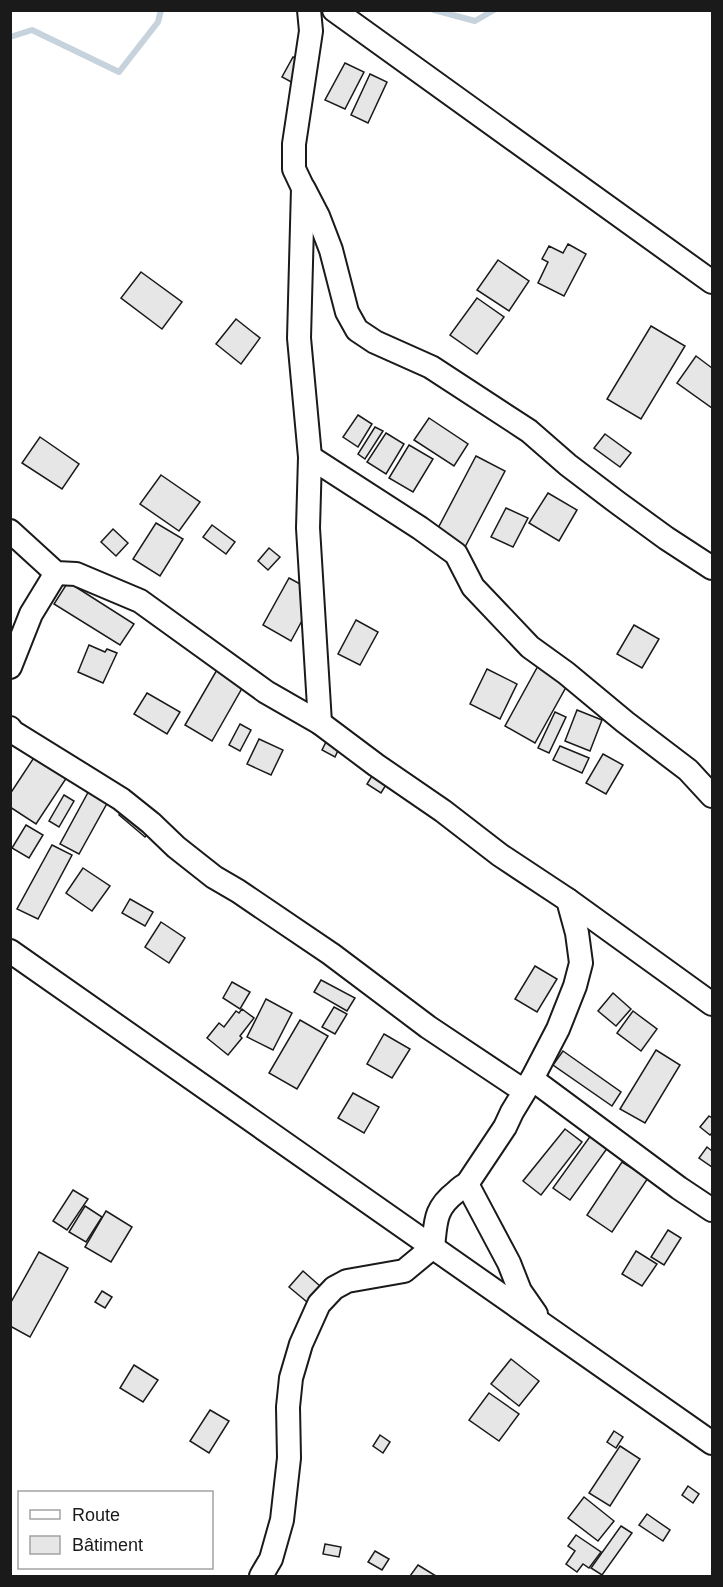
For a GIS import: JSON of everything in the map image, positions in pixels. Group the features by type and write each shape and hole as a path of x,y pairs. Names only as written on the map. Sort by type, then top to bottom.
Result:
{"street":[{"path":"309,10 311,31 294,144 294,169 318,216 331,250 347,312 357,330 375,342 431,367 529,431 568,465 618,503 712,568"},
{"path":"334,10 712,282"},
{"path":"303,188 299,338 310,457 308,528 320,723"},
{"path":"310,457 456,554 473,587 530,647 688,770 712,796"},
{"path":"10,531 56,573 76,574 140,602 266,692 320,723 500,855 568,900 712,1004"},
{"path":"10,667 32,614 56,573"},
{"path":"10,728 121,799 214,877 331,954 428,1027 528,1085 712,1210"},
{"path":"261,1576 271,1559 282,1520 289,1458 288,1407 291,1378 301,1344 320,1304 334,1288 346,1281 404,1271 432,1247 440,1208 452,1194 467,1184 505,1127 558,1029 575,986 581,963 577,933 568,900"},
{"path":"10,951 712,1443"},
{"path":"467,1184 509,1263 520,1291 541,1323"}],"building":[{"path":"293,57 306,63 295,84 282,77"},
{"path":"345,63 364,72 345,109 325,100"},
{"path":"370,74 387,82 368,123 351,115"},
{"path":"568,244 586,254 564,296 538,283 548,262 542,259 549,246 563,253"},
{"path":"498,260 529,281 509,311 477,290"},
{"path":"141,272 182,302 162,329 121,298"},
{"path":"477,298 504,317 477,354 450,335"},
{"path":"236,319 260,338 241,364 216,344"},
{"path":"651,326 685,346 641,419 607,399"},
{"path":"696,356 712,368 712,408 677,383"},
{"path":"358,415 372,424 358,447 343,437"},
{"path":"429,418 468,444 454,466 414,440"},
{"path":"375,427 383,431 365,459 358,454"},
{"path":"386,433 404,444 386,474 367,462"},
{"path":"605,434 631,453 620,467 594,448"},
{"path":"40,437 79,464 62,489 22,463"},
{"path":"409,445 433,459 413,492 389,478"},
{"path":"476,456 505,471 465,547 436,532"},
{"path":"161,475 200,502 179,531 140,504"},
{"path":"548,493 577,510 559,541 529,523"},
{"path":"506,508 528,518 513,547 491,537"},
{"path":"156,523 183,539 160,576 133,559"},
{"path":"212,525 235,542 226,554 203,537"},
{"path":"113,529 128,543 116,556 101,542"},
{"path":"269,548 280,557 268,570 258,561"},
{"path":"289,578 317,593 291,641 263,625"},
{"path":"68,582 134,624 120,645 54,604"},
{"path":"356,620 378,632 360,665 338,654"},
{"path":"634,625 659,639 642,668 617,654"},
{"path":"89,645 105,652 107,649 117,653 103,683 78,672"},
{"path":"544,655 575,671 535,743 505,726"},
{"path":"218,668 245,683 212,741 185,725"},
{"path":"487,669 517,684 500,719 470,704"},
{"path":"147,693 180,712 167,734 134,714"},
{"path":"577,710 602,720 590,751 565,741"},
{"path":"555,712 566,717 549,753 538,748"},
{"path":"240,724 251,730 240,751 229,745"},
{"path":"328,738 341,744 335,757 322,750"},
{"path":"259,739 283,750 271,775 247,764"},
{"path":"560,746 589,758 582,773 553,760"},
{"path":"41,747 73,768 36,824 10,807 10,794"},
{"path":"603,754 623,765 606,794 586,783"},
{"path":"375,771 389,780 381,793 367,784"},
{"path":"91,787 110,798 79,854 60,844"},
{"path":"64,795 74,801 59,827 49,821"},
{"path":"128,804 154,826 145,837 119,815"},
{"path":"26,825 43,835 29,858 12,848"},
{"path":"52,845 72,855 38,919 17,909"},
{"path":"83,868 110,886 92,911 66,893"},
{"path":"130,899 153,912 145,926 122,913"},
{"path":"161,922 185,938 169,963 145,947"},
{"path":"535,966 557,979 537,1012 515,999"},
{"path":"321,980 355,998 347,1011 314,992"},
{"path":"232,982 250,992 240,1009 223,998"},
{"path":"613,993 631,1009 616,1026 598,1011"},
{"path":"266,999 292,1013 273,1050 247,1037"},
{"path":"334,1007 347,1014 335,1034 322,1027"},
{"path":"242,1009 254,1018 228,1055 207,1038 219,1023 224,1027 236,1011 239,1013"},
{"path":"633,1011 657,1029 641,1051 617,1033"},
{"path":"300,1020 328,1036 297,1089 269,1073"},
{"path":"384,1034 410,1049 392,1078 367,1064"},
{"path":"656,1050 680,1065 645,1123 620,1109"},
{"path":"563,1051 621,1092 612,1106 553,1065"},
{"path":"353,1093 379,1107 364,1133 338,1118"},
{"path":"709,1116 712,1118 710,1135 700,1127"},
{"path":"565,1129 582,1142 541,1195 523,1181"},
{"path":"594,1131 611,1143 570,1200 553,1188"},
{"path":"707,1147 712,1151 712,1167 699,1158"},
{"path":"622,1162 648,1178 612,1232 587,1215"},
{"path":"73,1190 88,1199 67,1230 53,1221"},
{"path":"85,1206 102,1217 86,1242 69,1232"},
{"path":"106,1211 132,1227 111,1262 85,1247"},
{"path":"668,1230 681,1238 664,1265 651,1257"},
{"path":"636,1251 657,1264 642,1286 622,1274"},
{"path":"39,1252 68,1268 30,1337 10,1326 10,1304"},
{"path":"303,1271 320,1286 307,1302 289,1287"},
{"path":"102,1291 112,1297 105,1308 95,1302"},
{"path":"511,1359 539,1381 519,1406 491,1384"},
{"path":"134,1365 158,1380 143,1402 120,1388"},
{"path":"489,1393 519,1414 499,1441 469,1420"},
{"path":"210,1410 229,1421 209,1453 190,1441"},
{"path":"614,1431 623,1437 616,1448 607,1442"},
{"path":"380,1435 390,1442 383,1453 373,1446"},
{"path":"620,1446 640,1459 610,1506 589,1493"},
{"path":"688,1486 699,1494 693,1503 682,1495"},
{"path":"584,1497 614,1521 598,1541 568,1518"},
{"path":"647,1514 670,1530 663,1541 639,1525"},
{"path":"621,1526 632,1533 602,1575 591,1568"},
{"path":"576,1535 601,1552 589,1568 583,1564 577,1572 566,1564 575,1551 568,1546"},
{"path":"325,1544 341,1547 339,1557 323,1554"},
{"path":"375,1551 389,1559 382,1570 368,1562"},
{"path":"418,1565 436,1576 410,1576"}],"waterway":[{"path":"10,37 32,30 119,72 158,22 161,10"},
{"path":"434,10 475,21 494,10"}]}
